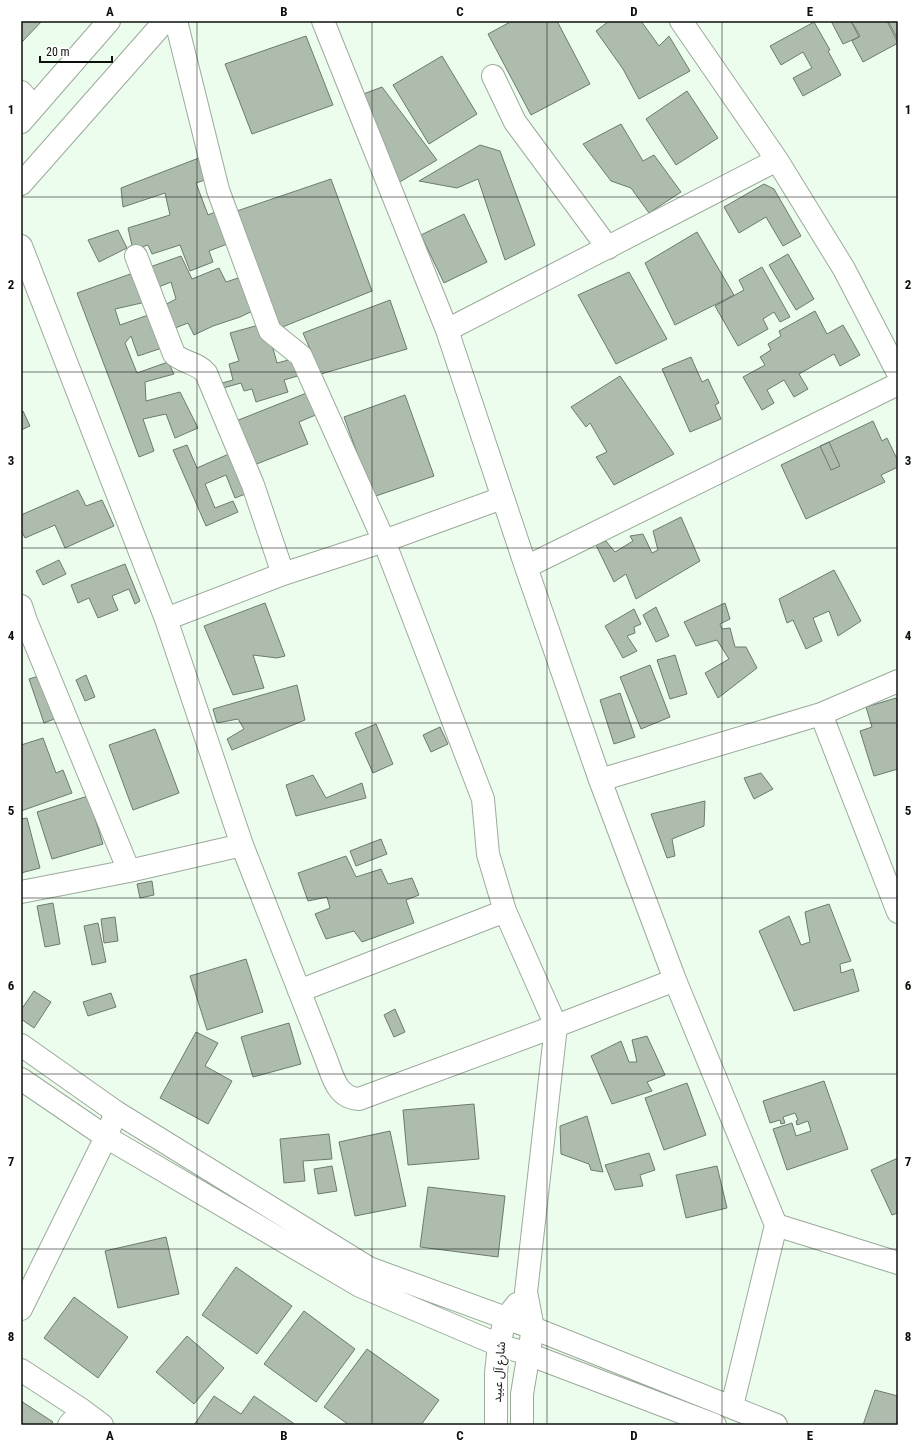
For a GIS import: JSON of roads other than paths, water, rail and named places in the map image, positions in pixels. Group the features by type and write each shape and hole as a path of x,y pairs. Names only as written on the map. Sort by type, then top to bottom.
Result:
{"street":[{"path":"25,107 109,21"},
{"path":"21,184 165,21"},
{"path":"176,21 218,190 270,331 301,356 384,541 483,800 488,854 505,911 556,1026"},
{"path":"323,21 447,330 502,498 600,780 675,980 776,1225 732,1406"},
{"path":"681,21 777,160 844,269 898,373"},
{"path":"493,76 516,122 608,248"},
{"path":"447,330 777,160"},
{"path":"21,246 166,619 242,846 336,1084 344,1096 351,1099 359,1099 675,980"},
{"path":"136,256 174,354 178,358 203,369 206,373 253,485 283,574"},
{"path":"526,567 898,384"},
{"path":"166,619 283,574 384,541 502,498"},
{"path":"23,617 129,870"},
{"path":"600,780 821,714 898,681"},
{"path":"821,714 898,912"},
{"path":"21,892 242,846"},
{"path":"299,991 505,911"},
{"name":"شارع آل عبيد","path":"522,1425 522,1394 532,1328 526,1292 556,1026"},
{"path":"21,1045 116,1112 369,1268 532,1328 732,1406 776,1425"},
{"path":"21,1079 106,1137 360,1286 499,1345 528,1354 715,1425"},
{"path":"21,1309 106,1137 116,1112"},
{"path":"776,1225 898,1263"},
{"path":"505,1319 526,1292"},
{"name":"شارع آل عبيد","path":"496,1425 496,1373 499,1345 505,1319"},
{"path":"21,1370 76,1417 102,1425"}]}
